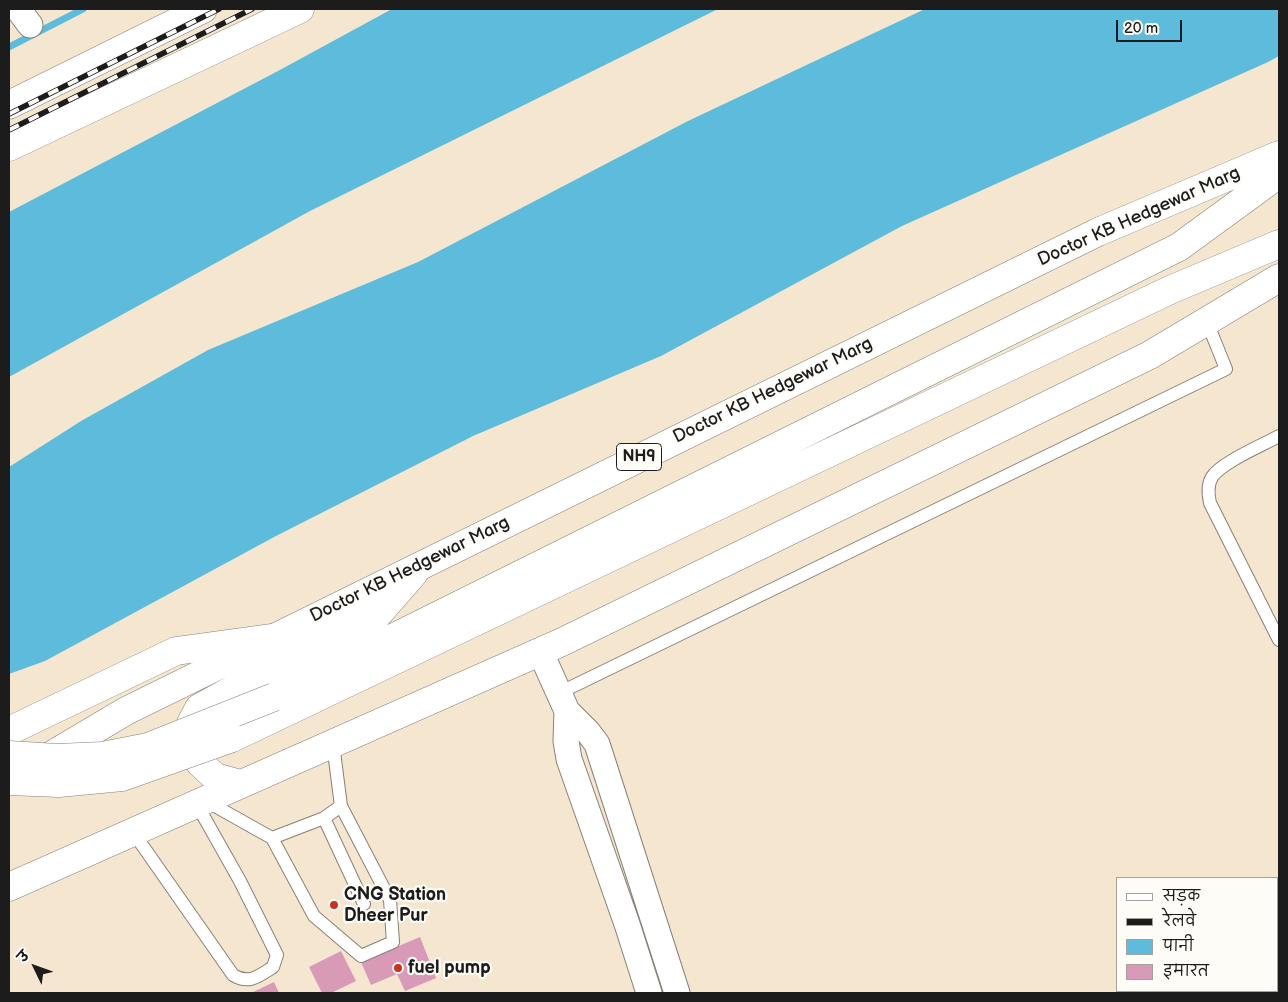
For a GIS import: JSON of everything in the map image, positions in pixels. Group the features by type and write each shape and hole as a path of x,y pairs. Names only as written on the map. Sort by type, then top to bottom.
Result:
{"main road":[{"path":"9,106 203,9"},
{"path":"9,147 300,9"},
{"name":"Doctor KB Hedgewar Marg","path":"9,781 126,711 422,564 1098,232 1279,155"},
{"path":"9,755 56,758 102,756 148,747 274,697 1179,247 1279,174"},
{"path":"9,781 59,783 122,777 232,738 1170,290 1279,244"},
{"path":"9,887 540,651 1150,355 1279,278"},
{"path":"240,784 215,777 200,763 190,742 190,725 199,708 263,672 374,620 422,564"},
{"path":"9,731 176,651 277,637"}],"street":[{"path":"540,651 563,702 597,744 677,993"},
{"path":"563,702 566,741 570,759 627,924 648,993"}],"lane":[{"path":"563,702 1226,369 1207,322"},
{"path":"1279,436 1224,466 1213,476 1208,494 1210,503 1279,640"},
{"path":"200,802 272,838 314,916 361,956 393,942 390,900 341,806 333,744"},
{"path":"133,832 233,975 241,980 254,979 273,967 277,955 200,802"},
{"path":"272,838 324,818 341,806"},
{"path":"324,818 364,904"}],"water":[{"path":"392,9 718,9 310,211 9,377 9,212"},
{"path":"925,9 1279,9 1279,56 902,226 661,356 473,436 276,536 45,661 9,674 9,467 81,421 208,350 418,262 688,121"}],"building":[{"name":"fuel pump","path":"420,937 436,978 405,991 397,974 371,985 361,962"},
{"path":"341,951 356,981 331,993 322,993 309,967"},
{"path":"274,982 279,993 251,993"}],"waterway":[{"path":"9,47 83,9"}],"railway":[{"path":"9,114 219,9"},
{"path":"9,130 252,9"}],"place":[{"name":"CNG Station Dheer Pur","path":"334,905"},
{"name":"fuel pump","path":"398,968"}]}
